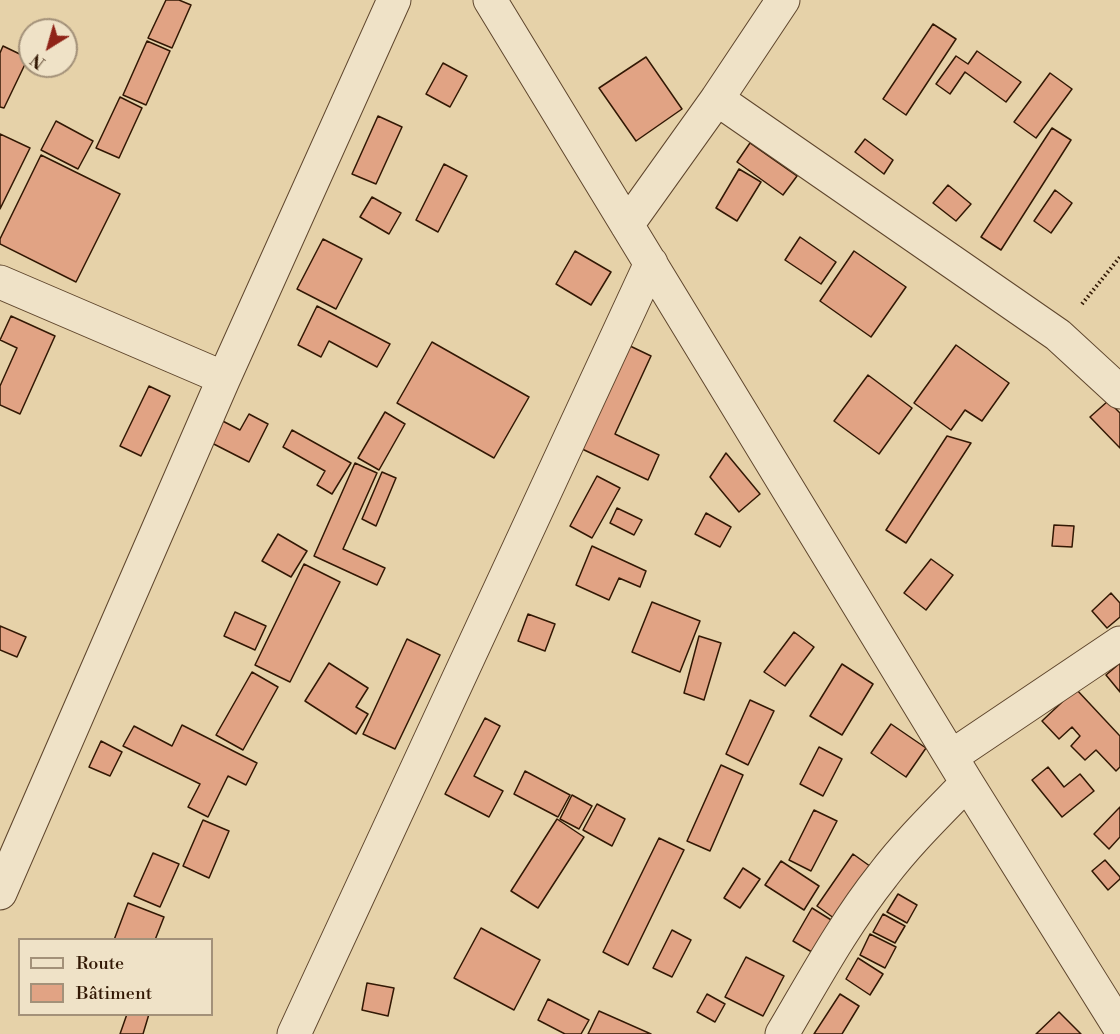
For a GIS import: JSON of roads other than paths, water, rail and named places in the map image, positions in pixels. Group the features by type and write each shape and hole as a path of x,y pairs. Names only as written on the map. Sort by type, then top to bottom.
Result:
{"street":[{"path":"0,893 224,378 394,0"},
{"path":"490,0 959,770 1120,1028"},
{"path":"627,225 717,99 783,0"},
{"path":"717,99 1058,336 1120,392"},
{"path":"294,1034 651,263"},
{"path":"0,282 224,378"},
{"path":"782,1034 853,915 884,873 917,835 959,770 1120,643"}]}
